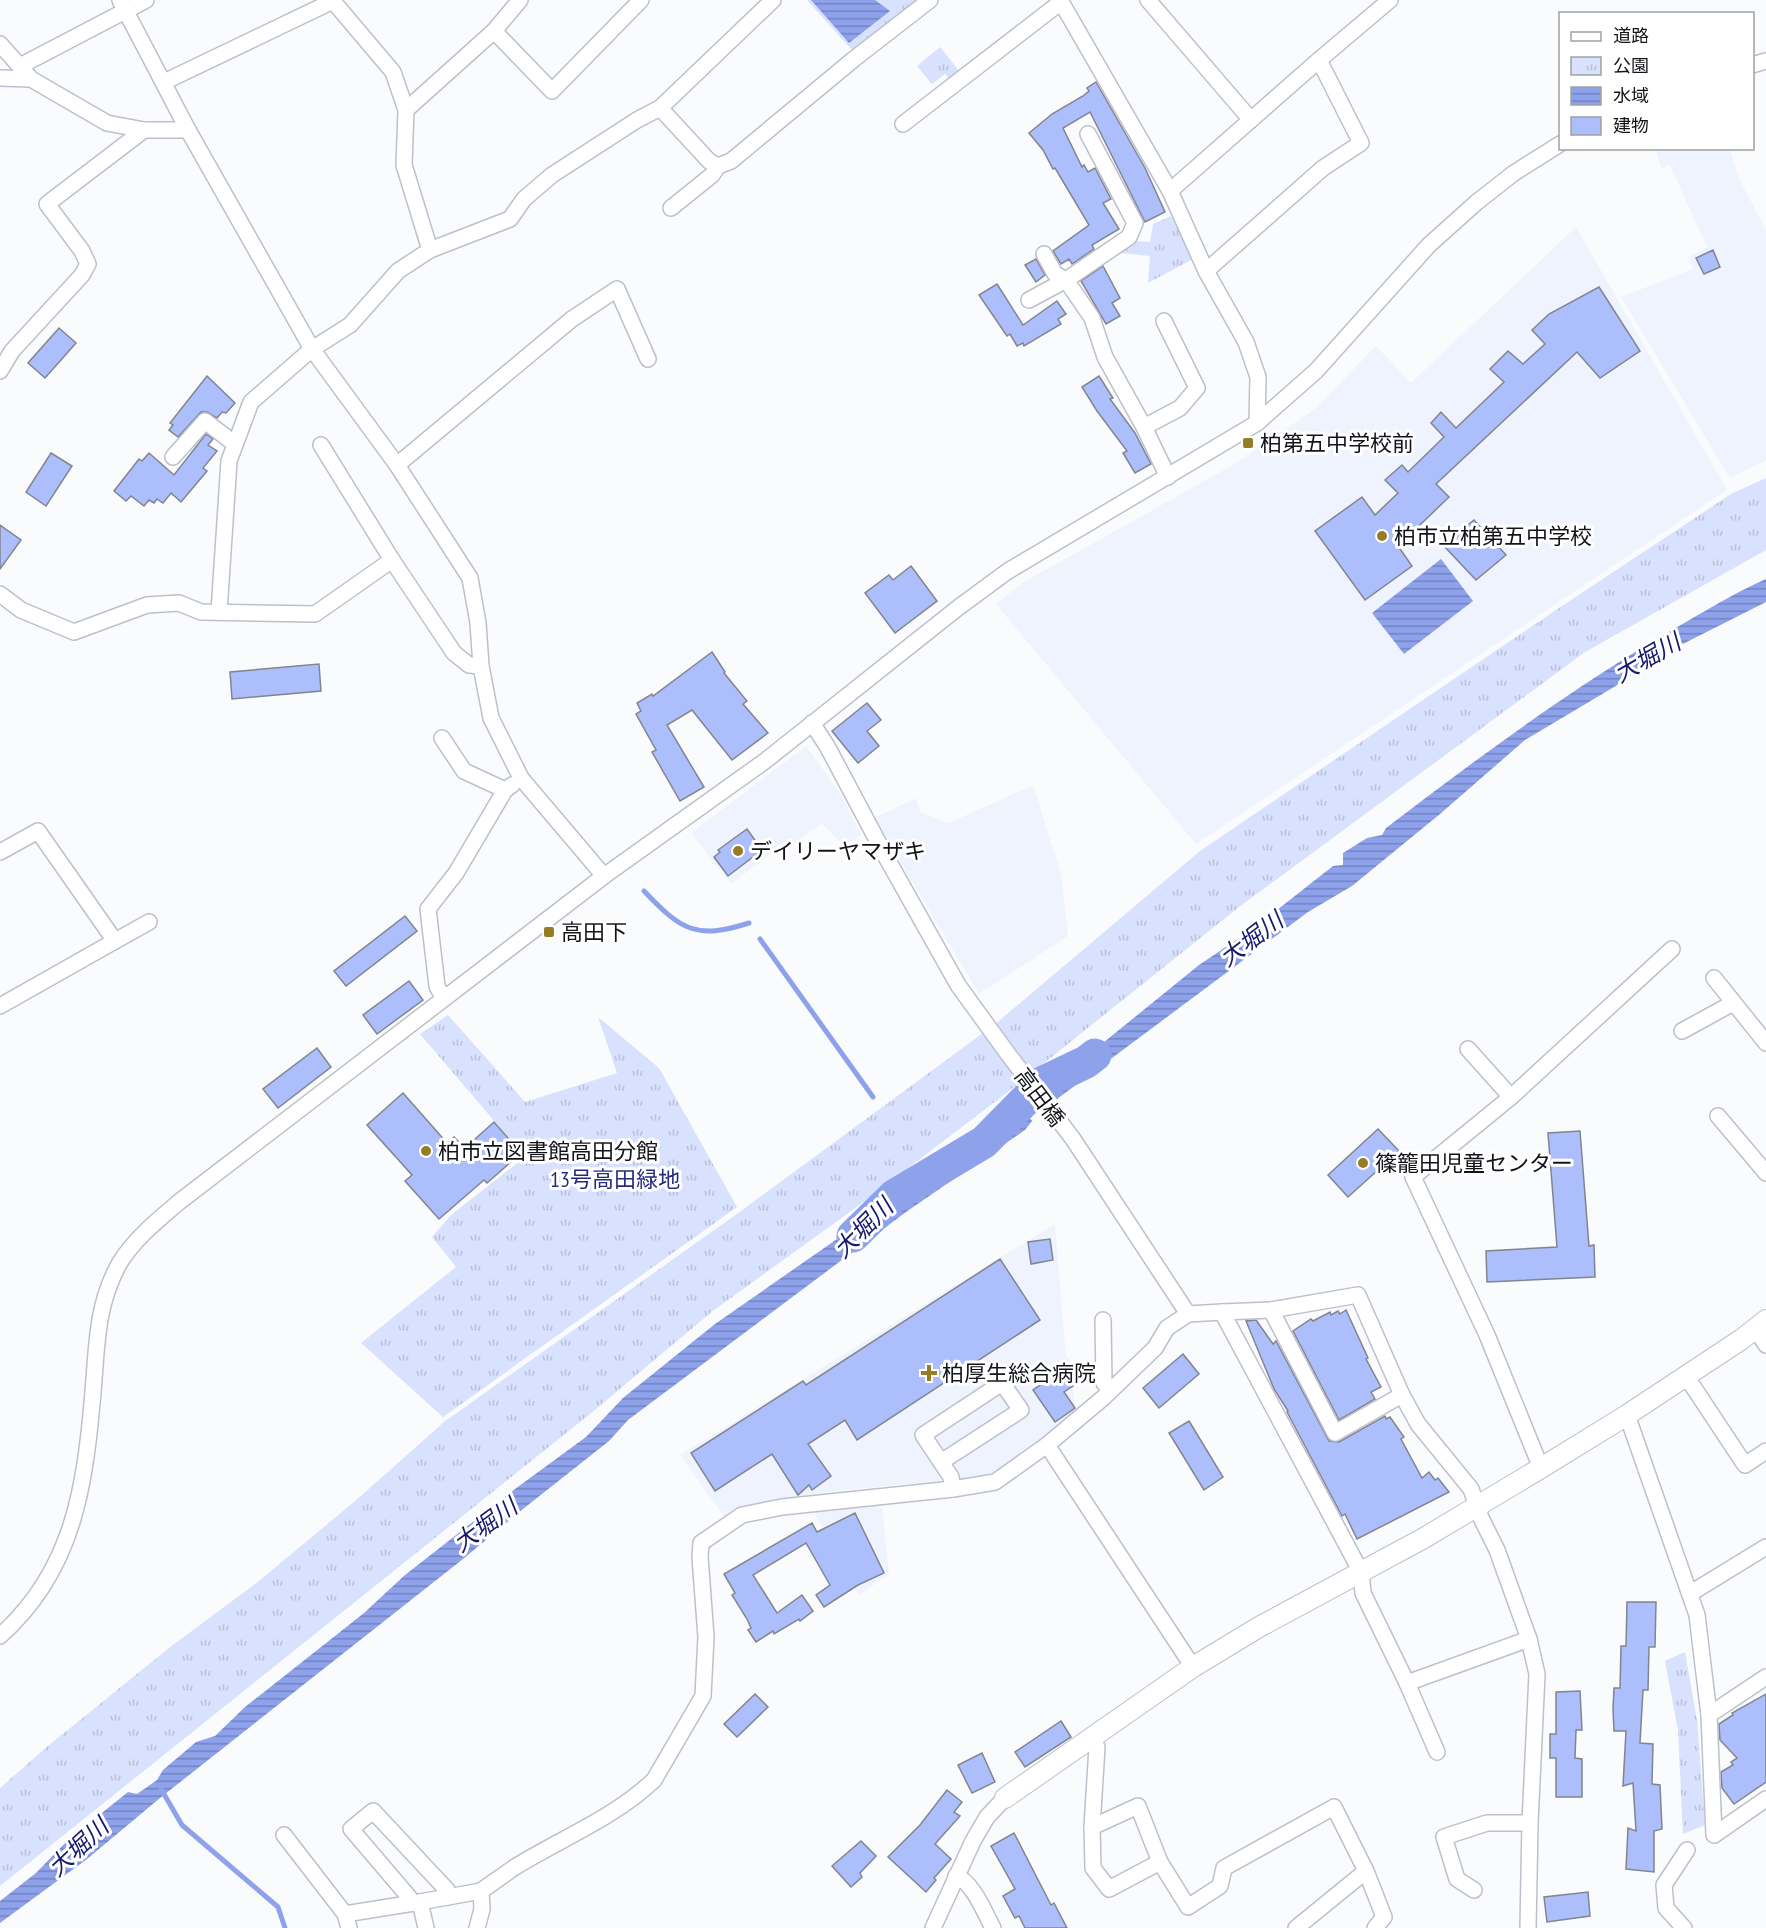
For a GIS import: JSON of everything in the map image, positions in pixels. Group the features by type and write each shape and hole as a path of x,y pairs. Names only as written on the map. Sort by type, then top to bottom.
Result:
{"street":[{"path":"20,66 123,6 146,0"},
{"path":"164,82 332,0 393,72 406,110 404,165 430,250"},
{"path":"406,110 494,31 520,0"},
{"path":"494,31 552,91 641,0"},
{"path":"671,208 712,176 718,166 731,162 854,59 930,0"},
{"path":"1148,0 1251,120"},
{"path":"1170,190 1390,0"},
{"path":"903,124 1060,1 1170,190 1206,271 1246,342 1258,377 1257,423"},
{"path":"219,612 229,461 251,402 312,349 350,325 398,271 430,250 510,219 524,199 552,175 637,120 660,108 765,3"},
{"path":"123,6 188,130 312,349 397,465 470,578 478,623 481,666 491,718 521,778 604,876"},
{"path":"0,44 31,79 107,123 144,130 188,130"},
{"path":"1206,271 1323,168 1361,143 1319,60"},
{"path":"0,78 31,79"},
{"path":"660,108 709,161 718,166"},
{"path":"0,371 12,351 82,275 88,264 82,251 47,204 144,130"},
{"path":"1029,300 1066,280 1129,237 1135,223 1088,134"},
{"path":"0,1636 16,1622 41,1588 60,1557 72,1527 83,1482 97,1330 103,1302 120,1263 144,1233 179,1202 443,998 604,876 765,760 1008,571 1257,423 1316,371 1429,245 1505,180 1559,145"},
{"path":"1044,254 1055,274 1066,280 1092,318 1105,357 1144,427 1168,477"},
{"path":"397,465 572,319 617,289 648,359"},
{"path":"1144,427 1180,408 1197,388 1164,321"},
{"path":"173,457 205,421 235,444"},
{"path":"321,445 392,560 454,653 469,665 481,666"},
{"path":"0,594 21,610 74,633 147,605 179,603 201,612 315,614 392,560"},
{"name":"高田橋","path":"812,723 827,746 958,985 1073,1139 1188,1314"},
{"path":"442,738 464,771 505,790"},
{"path":"443,998 437,986 428,909 456,873 505,790 521,778"},
{"path":"0,852 38,831 115,942"},
{"path":"0,1006 148,922"},
{"path":"1541,1468 1487,1335 1413,1177 1511,1097 1672,949"},
{"path":"1714,978 1766,1043"},
{"path":"1682,1031 1733,1003"},
{"path":"1468,1049 1511,1097"},
{"path":"1718,1116 1766,1173"},
{"path":"284,1835 347,1921 415,1903 481,1892 516,1867 586,1829 654,1780 703,1696 706,1636 701,1543 742,1515 782,1507 953,1490 995,1482 1047,1445 1112,1390 1155,1348 1167,1328 1188,1314 1271,1310 1358,1295 1402,1395 1418,1424 1472,1489 1530,1639 1537,1674 1528,1928"},
{"path":"1271,1310 1335,1433 1402,1395"},
{"path":"1222,1312 1361,1572 1363,1593 1407,1683 1437,1752"},
{"path":"1103,1320 1104,1383 1112,1390"},
{"path":"933,1928 973,1841 987,1817 1005,1798 1193,1667 1259,1627 1424,1538 1477,1504 1627,1416 1760,1324 1766,1345"},
{"path":"1686,1376 1745,1465 1766,1451"},
{"path":"941,1462 1021,1410 1002,1383 923,1435 941,1462 951,1477 953,1490"},
{"path":"1627,1416 1697,1615 1709,1715 1714,1835 1766,1799"},
{"path":"1047,1445 1193,1667"},
{"path":"1691,1593 1766,1546"},
{"path":"1407,1683 1530,1639"},
{"path":"1709,1715 1766,1677"},
{"path":"1091,1738 1097,1747 1092,1827 1094,1868 1109,1889 1160,1862"},
{"path":"1092,1827 1138,1806 1160,1862 1188,1907 1220,1886 1224,1868 1334,1807 1366,1871 1384,1917 1376,1928"},
{"path":"426,1928 415,1903 351,1828 373,1811 447,1890 448,1897"},
{"path":"1474,1890 1457,1879 1444,1837 1488,1823 1530,1822"},
{"path":"1684,1928 1666,1908 1665,1885 1687,1850"},
{"path":"1296,1928 1366,1871"},
{"path":"956,1876 964,1878 993,1928"},
{"path":"477,1928 482,1909 481,1892"}],"shaded area":[{"path":"1656,150 1730,150 1738,177 1766,230 1766,460 1730,478 1621,297 1693,269 1688,257 1707,247 1670,165 1661,169"},
{"name":"柏市立柏第五中学校","path":"1576,227 1727,490 1196,844 996,604 1024,582 1233,465 1315,409 1376,346 1411,383"},
{"path":"806,746 840,793 861,835 844,847 822,823 779,855 775,850 731,884 691,833"},
{"path":"1033,785 1061,874 1068,936 979,994 874,818 916,798 920,812 949,823"},
{"name":"柏厚生総合病院","path":"1055,1224 1066,1358 1071,1360 1075,1416 999,1475 844,1490 765,1501 726,1519 680,1455"},
{"path":"875,1505 882,1509 889,1574 859,1595 814,1512"}],"green space":[{"path":"807,0 917,0 853,51"},
{"path":"940,47 960,72 950,80 945,74 932,84 917,66"},
{"path":"1171,216 1193,259 1148,283 1150,256 1121,253 1137,241 1150,242 1153,224"},
{"path":"1766,478 1766,550 1585,652 1239,907 1009,1091 865,1201 714,1310 590,1414 0,1886 0,1788 169,1648 259,1581 354,1502 444,1422 741,1211 994,1025 1200,851 1731,494"},
{"name":"13号高田緑地","path":"448,1015 525,1102 617,1073 598,1017 659,1068 737,1207 443,1417 361,1343 456,1267 432,1237 451,1215 525,1157 420,1034"},
{"path":"1685,1652 1697,1720 1705,1825 1683,1834 1678,1730 1665,1661"}],"water":[{"path":"811,0 875,0 890,11 849,43"},
{"path":"1441,559 1473,601 1404,654 1372,613"},
{"path":"1766,579 1766,602 1659,656 1614,687 1525,740 1352,886 1308,912 1057,1099 1040,1085 1077,1064 1199,965 1254,928 1333,866 1343,865 1343,853 1367,838 1382,835 1386,828 1459,773 1570,694 1725,599"},
{"path":"1022,1106 1032,1121 1025,1130 906,1212 628,1420 609,1441 463,1559 160,1798 87,1859 0,1923 0,1901 36,1873 68,1840 128,1792 137,1794 157,1780 163,1770 196,1742 215,1736 245,1707 364,1613 405,1575 586,1437 623,1398 715,1324 962,1152"}],"building":[{"path":"1096,82 1145,168 1165,212 1145,222 1090,112 1063,128 1082,167 1084,165 1088,172 1095,168 1111,199 1103,203 1119,229 1092,245 1094,249 1072,264 1069,259 1061,264 1053,251 1089,225 1055,168 1053,169 1043,150 1029,133 1052,114 1083,96 1089,91 1087,88"},
{"path":"1713,250 1720,267 1704,274 1696,258"},
{"path":"1036,259 1045,275 1036,282 1025,265"},
{"path":"1103,266 1120,298 1112,303 1120,316 1106,324 1081,281"},
{"path":"997,284 1023,325 1057,301 1066,314 1058,319 1061,324 1024,346 1023,343 1017,346 1010,334 1007,336 979,295"},
{"path":"1599,287 1640,351 1600,378 1577,352 1436,484 1449,497 1398,546 1412,566 1365,600 1315,531 1362,497 1375,515 1398,493 1385,480 1402,465 1408,472 1444,437 1431,423 1441,412 1456,428 1504,382 1490,369 1508,351 1523,364 1545,344 1532,330 1549,314"},
{"path":"59,328 76,343 45,378 28,363"},
{"path":"207,376 235,403 226,413 222,412 217,418 207,412 201,412 178,437 169,430 173,425 170,423"},
{"path":"1099,376 1113,398 1110,399 1135,433 1151,464 1135,473 1123,453 1127,451 1082,387"},
{"path":"206,434 213,439 208,445 217,451 203,468 207,471 181,502 171,493 163,503 157,499 154,503 149,500 144,506 131,496 126,501 114,491 139,459 142,461 149,453 174,475"},
{"path":"51,453 72,466 46,506 26,492"},
{"path":"1474,520 1506,555 1476,580 1443,545"},
{"path":"0,525 21,540 0,569"},
{"path":"911,566 937,601 895,633 865,593 889,575 893,580"},
{"path":"712,652 724,673 747,701 743,704 768,733 732,760 692,710 667,725 704,787 680,801 652,752 656,750 636,714 641,711 637,703 652,694 653,696"},
{"path":"319,664 321,691 232,699 230,672"},
{"path":"867,703 881,720 867,731 879,746 858,763 832,731"},
{"path":"747,829 762,850 728,876 714,857 720,852 718,850"},
{"path":"405,916 417,931 346,986 334,971"},
{"path":"409,981 423,1000 377,1034 363,1015"},
{"path":"317,1048 331,1067 278,1108 263,1089"},
{"path":"403,1093 447,1143 454,1137 465,1148 494,1122 521,1153 487,1183 484,1180 439,1219 405,1181 412,1175 367,1125"},
{"name":"篠籠田児童センター","path":"1378,1129 1399,1151 1348,1197 1328,1175"},
{"path":"1580,1131 1589,1246 1594,1245 1595,1277 1487,1282 1486,1251 1557,1247 1548,1133"},
{"path":"1050,1239 1053,1260 1031,1264 1028,1242"},
{"name":"柏厚生総合病院","path":"1000,1259 1040,1320 857,1440 845,1420 808,1444 831,1476 812,1490 809,1485 798,1495 772,1454 715,1491 691,1453 803,1381 806,1385"},
{"path":"1346,1310 1368,1358 1366,1359 1381,1387 1371,1392 1375,1399 1339,1420 1293,1331 1311,1319 1313,1321 1330,1312 1331,1315 1338,1311 1340,1314"},
{"path":"1256,1320 1273,1344 1276,1341 1329,1441 1339,1442 1385,1416 1386,1419 1390,1417 1404,1437 1401,1439 1422,1478 1429,1472 1435,1480 1438,1478 1449,1492 1357,1539 1345,1514 1342,1516 1288,1411 1274,1389 1246,1321"},
{"path":"1183,1354 1199,1374 1159,1408 1143,1388"},
{"path":"1062,1370 1073,1386 1064,1392 1075,1408 1055,1422 1033,1390"},
{"path":"1189,1421 1223,1477 1204,1490 1169,1433"},
{"path":"855,1513 884,1573 858,1585 824,1607 816,1595 830,1585 806,1543 753,1575 777,1613 802,1595 813,1611 800,1621 799,1619 774,1634 773,1631 756,1642 748,1630 751,1628 732,1595 735,1593 724,1574 812,1523 817,1532"},
{"path":"1627,1602 1656,1602 1655,1647 1649,1647 1648,1690 1643,1690 1640,1743 1653,1744 1652,1784 1660,1785 1662,1829 1654,1831 1654,1872 1626,1869 1628,1828 1636,1831 1633,1783 1623,1786 1626,1731 1614,1731 1613,1709 1614,1688 1620,1688 1621,1646 1626,1646"},
{"path":"1580,1691 1582,1730 1576,1730 1575,1758 1582,1759 1582,1797 1556,1797 1556,1758 1550,1758 1550,1734 1556,1734 1556,1692"},
{"path":"755,1694 768,1707 737,1737 724,1724"},
{"path":"1766,1694 1766,1782 1734,1804 1722,1788 1721,1772 1733,1765 1731,1762 1737,1758 1720,1740 1719,1724 1733,1715 1732,1713"},
{"path":"1061,1721 1071,1737 1025,1767 1015,1752"},
{"path":"982,1753 995,1782 972,1793 958,1765"},
{"path":"947,1790 962,1802 954,1812 960,1816 935,1844 951,1859 934,1878 936,1880 926,1892 888,1857 920,1825"},
{"path":"1014,1833 1051,1905 1054,1903 1067,1928 1025,1928 1019,1916 1015,1918 1003,1896 1015,1889 991,1846"},
{"path":"861,1841 876,1856 860,1873 862,1877 851,1887 832,1866"},
{"path":"1588,1892 1590,1916 1547,1922 1544,1897"}],"waterway":[{"path":"644,891 669,915 690,928 715,931 749,923"},
{"path":"760,939 873,1097"},
{"name":"大堀川","path":"853,1236 894,1196 984,1142 1042,1083 1086,1062 1095,1055"},
{"path":"161,1789 182,1825 278,1907 285,1928"}],"place":[{"name":"柏第五中学校前","path":"1248,443"},
{"name":"柏市立柏第五中学校","path":"1382,536"},
{"name":"デイリーヤマザキ","path":"738,851"},
{"name":"高田下","path":"549,932"},
{"name":"柏市立図書館高田分館","path":"426,1151"},
{"name":"篠籠田児童センター","path":"1363,1163"},
{"name":"柏厚生総合病院","path":"929,1373"}]}
